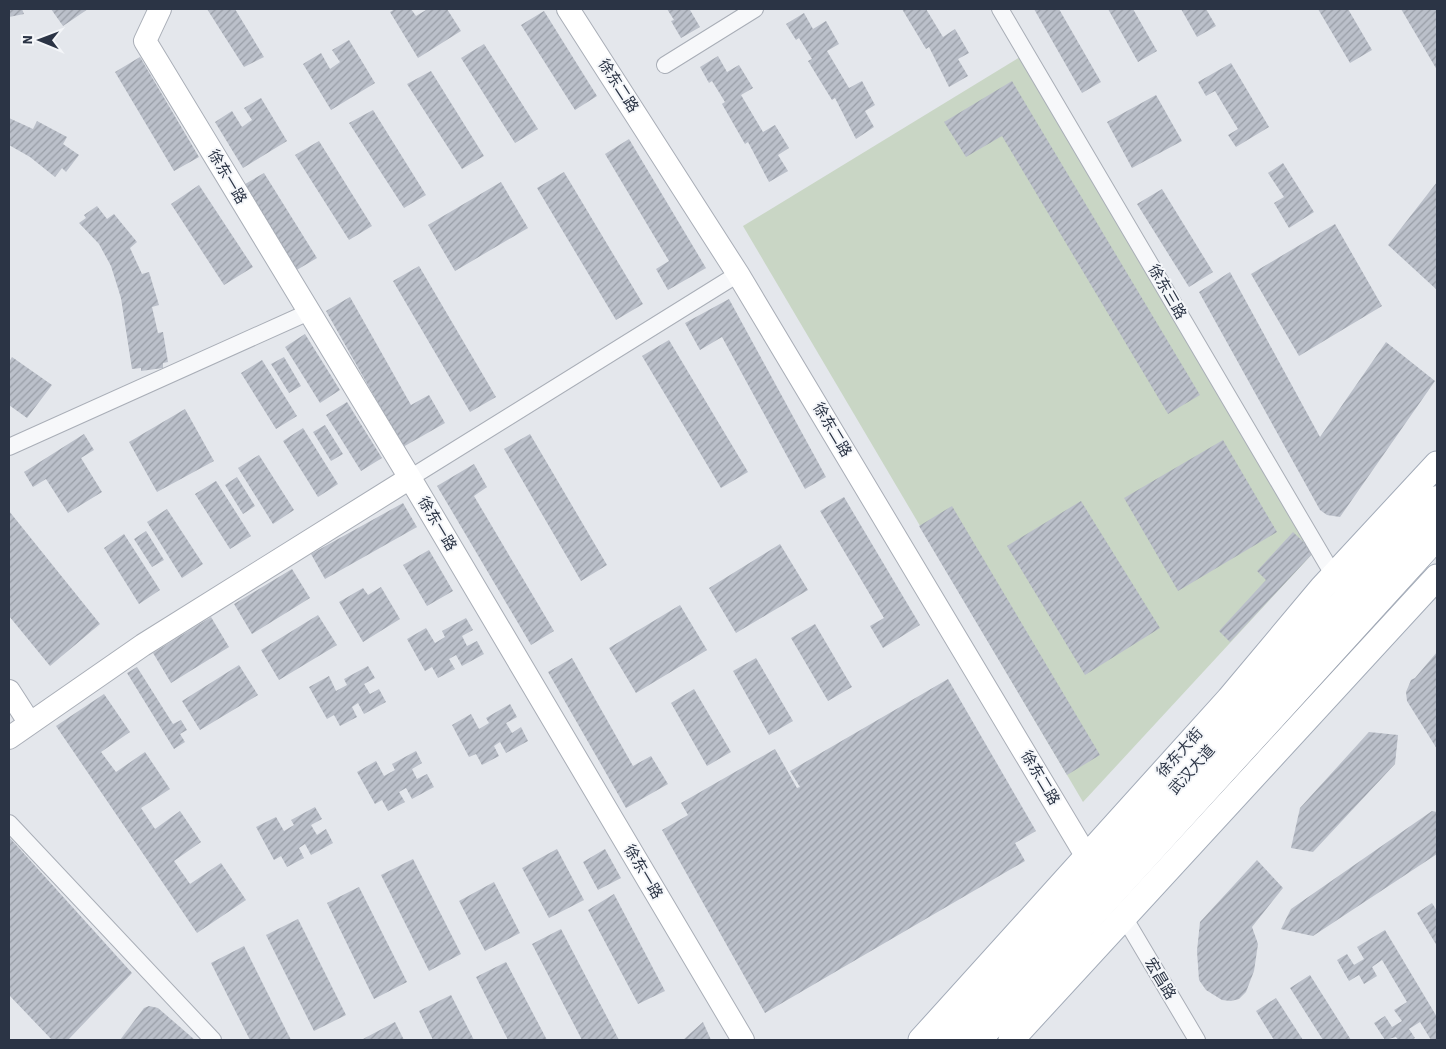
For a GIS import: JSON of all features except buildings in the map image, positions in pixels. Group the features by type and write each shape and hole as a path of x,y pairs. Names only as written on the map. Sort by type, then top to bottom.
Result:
{"highway":[{"name":"武汉大道","path":"946,1040 1437,500"},
{"name":"武汉大道","path":"977,1040 1437,535"}],"main road":[{"name":"徐东大街","path":"920,1040 1229,700 1334,576 1437,464"},
{"path":"1011,1040 1437,577"}],"street":[{"name":"徐东一路","path":"160,9 145,41 410,478 743,1040"},
{"name":"徐东二路","path":"568,9 738,274 1087,857"},
{"path":"665,65 755,9"},
{"name":"徐东三路","path":"1000,9 1334,576"},
{"path":"9,738 29,722 143,645 738,274"},
{"path":"9,448 309,312"},
{"path":"9,691 29,722"},
{"path":"9,822 213,1040"},
{"name":"宏昌路","path":"1124,917 1197,1040"}],"green space":[{"path":"1020,57 1314,552 1083,802 743,226"}]}
